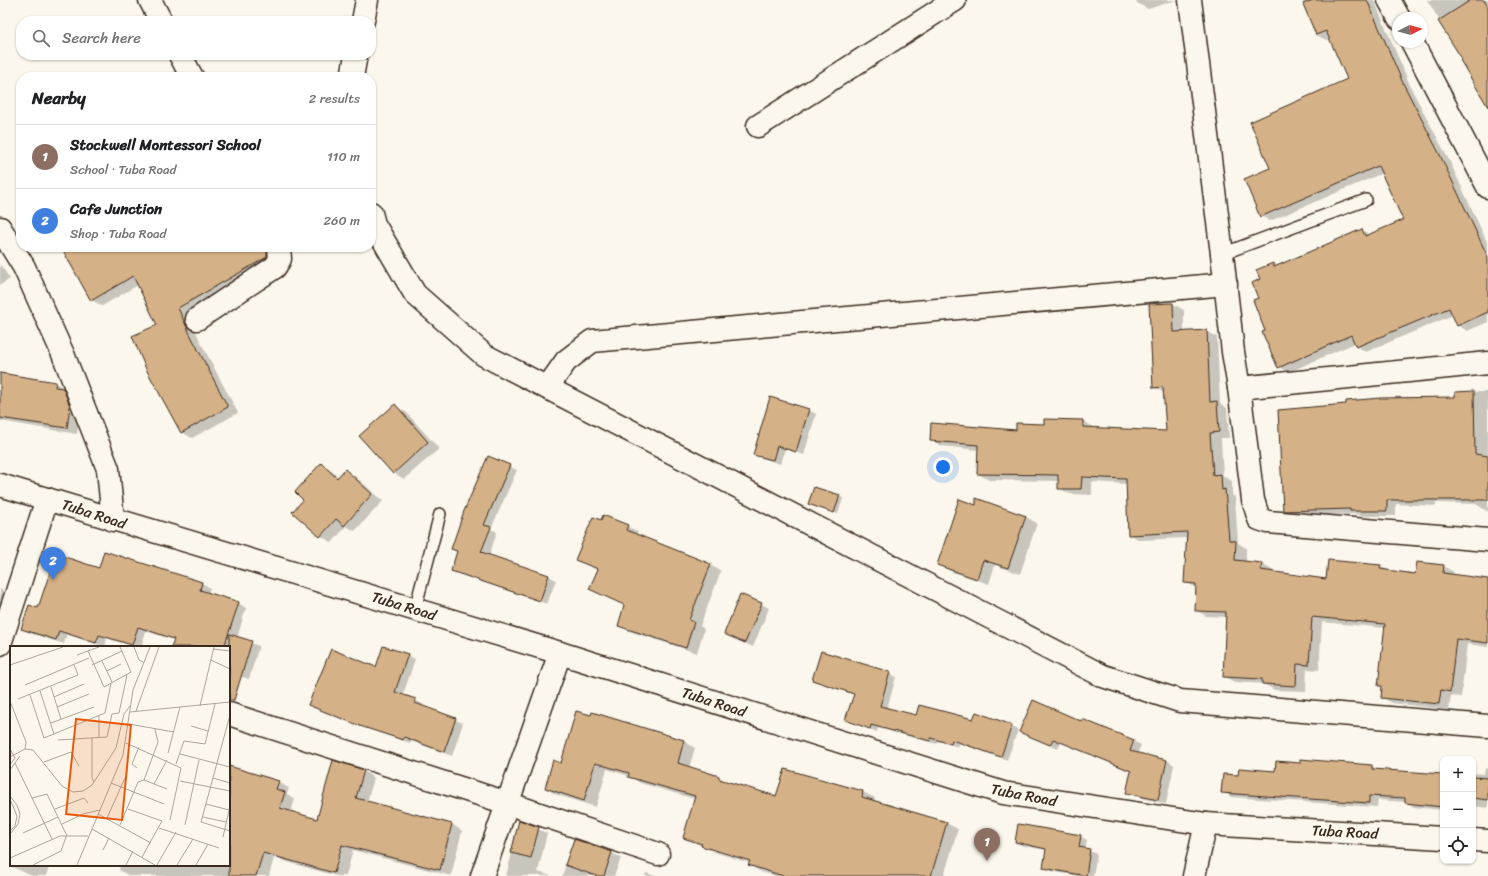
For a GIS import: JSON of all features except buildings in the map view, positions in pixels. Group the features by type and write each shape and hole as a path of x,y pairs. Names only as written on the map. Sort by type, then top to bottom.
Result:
{"street":[{"path":"150,0 158,16"},
{"path":"364,16 367,0"},
{"path":"758,126 955,0"},
{"path":"1190,0 1226,284 1233,352 1253,500 1259,519 1268,522 1488,540"},
{"path":"1389,0 1396,12"},
{"path":"1415,48 1488,187"},
{"path":"183,60 189,72"},
{"path":"353,72 355,60"},
{"path":"376,227 415,294 484,355 1103,676 1180,701 1488,726"},
{"path":"0,228 24,266 63,354 108,469 113,520"},
{"path":"197,319 275,267 280,259 279,252"},
{"path":"547,388 566,361 592,341 1226,284"},
{"path":"1239,388 1488,363"},
{"name":"Tuba Road","path":"0,485 560,653 1003,793 1206,824 1440,838"},
{"path":"6,644 47,499"},
{"path":"482,876 560,653"},
{"path":"230,714 507,803 658,854"},
{"path":"1194,876 1206,824"},
{"path":"1476,840 1488,841"}],"lane":[{"path":"1222,254 1366,200"},
{"path":"415,609 440,514"}],"place":[{"name":"Cafe Junction","path":"53,580"},
{"name":"Stockwell Montessori School","path":"987,861"}]}
